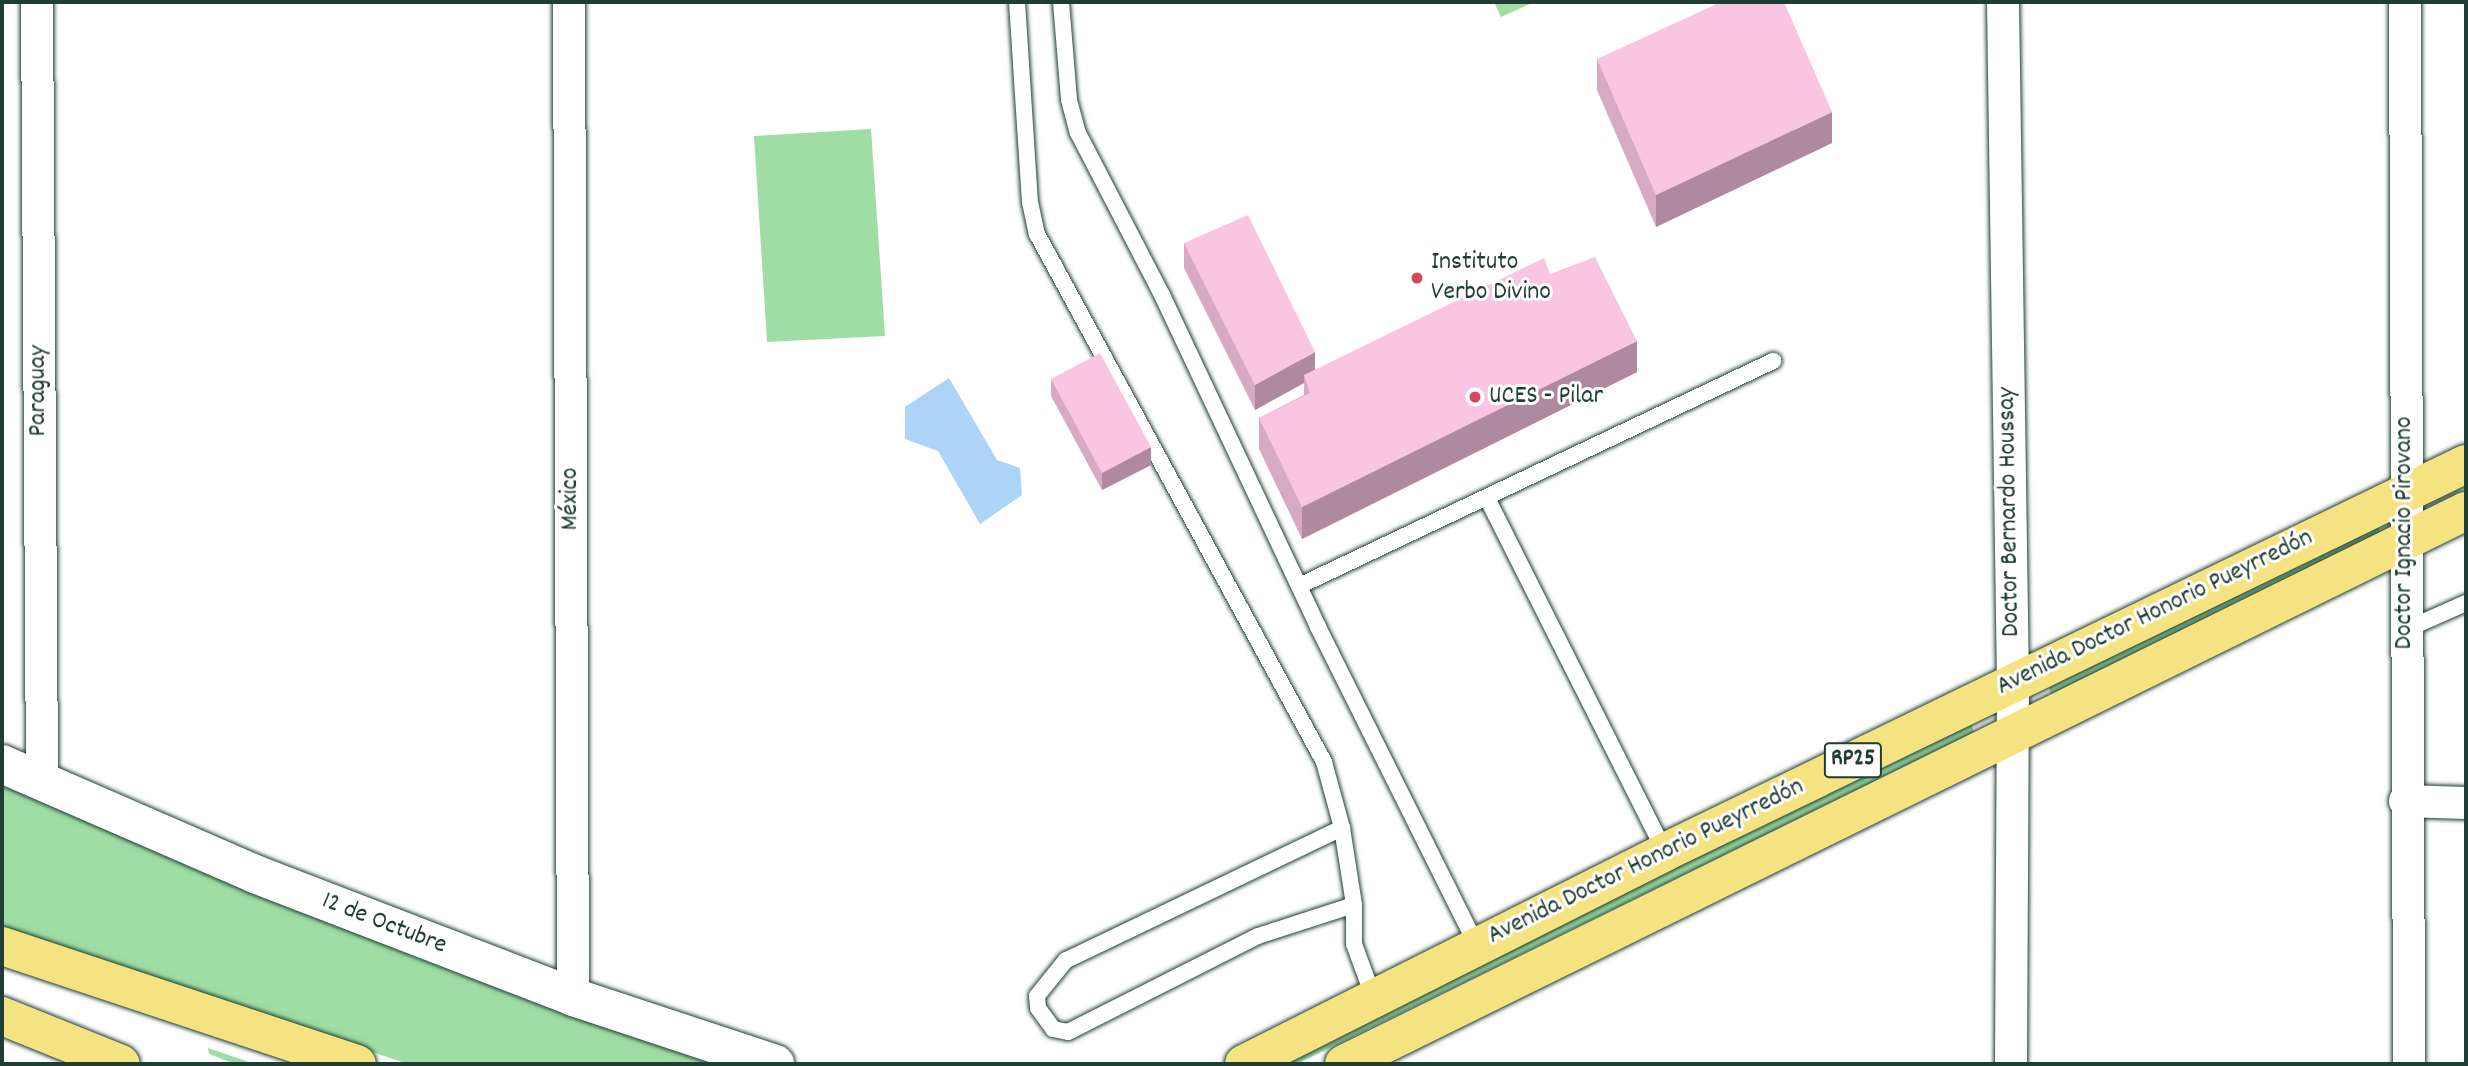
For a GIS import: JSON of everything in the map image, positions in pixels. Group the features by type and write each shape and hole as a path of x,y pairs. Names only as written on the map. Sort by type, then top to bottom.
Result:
{"main road":[{"name":"Avenida Doctor Honorio Pueyrredón","path":"1244,1064 1373,996 1665,852 2466,464"},
{"name":"Avenida Doctor Honorio Pueyrredón","path":"1344,1064 2013,737 2466,511"},
{"path":"2,946 357,1064"},
{"path":"2,1016 121,1064"}],"street":[{"name":"Paraguay","path":"37,2 42,781"},
{"name":"México","path":"569,2 573,997"},
{"name":"Doctor Bernardo Houssay","path":"2003,2 2013,682 2011,1064"},
{"name":"Doctor Ignacio Pirovano","path":"2405,2 2404,630 2409,1064"},
{"name":"12 de Octubre","path":"2,764 255,874 573,997 775,1064"},
{"path":"2405,801 2466,803"}],"lane":[{"path":"1017,2 1030,202 1037,234 1318,750 1342,828 1354,905 1354,944 1373,996"},
{"path":"1061,2 1069,100 1078,133 1162,295 1299,586 1476,946"},
{"path":"1299,586 1773,361"},
{"path":"1487,498 1665,852"},
{"path":"2404,630 2466,603"},
{"path":"1342,828 1066,960 1037,996 1038,1008 1053,1029 1068,1032 1258,936 1354,905"}],"green space":[{"path":"1494,2 1534,2 1501,17"},
{"path":"871,129 885,336 767,342 754,136"},
{"path":"2377,523 2380,532 2051,695 2048,685"},
{"path":"1971,723 1974,732 1297,1064 1275,1064"},
{"path":"2,781 721,1064 408,1064 2,928"},
{"path":"208,1048 255,1064 235,1064 209,1054"}],"water":[{"path":"949,378 997,460 1020,468 1022,495 980,524 938,451 905,439 905,407"}],"building":[{"path":"1721,2 1784,2 1832,112 1656,195 1597,59"},
{"path":"1248,215 1315,352 1255,385 1184,243"},
{"path":"1595,257 1637,341 1302,507 1259,418 1310,393 1304,375 1544,258 1550,274"},
{"path":"1100,353 1151,447 1102,473 1051,379"}],"place":[{"name":"Instituto Verbo Divino","path":"1417,278"},
{"name":"UCES - Pilar","path":"1475,397"}]}
